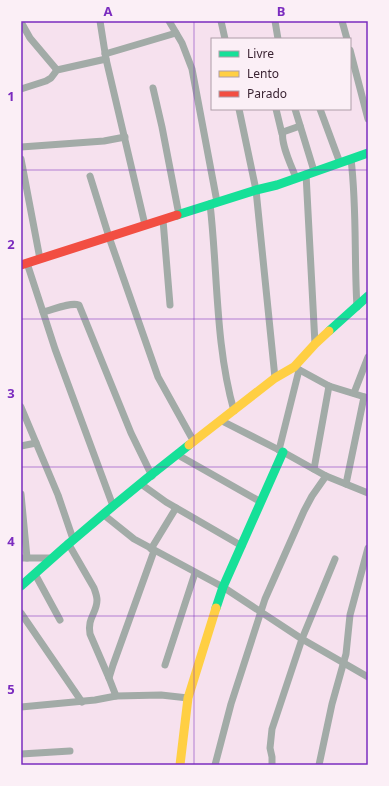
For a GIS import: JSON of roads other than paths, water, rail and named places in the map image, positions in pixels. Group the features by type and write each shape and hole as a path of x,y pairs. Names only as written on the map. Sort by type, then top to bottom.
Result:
{"street":[{"path":"100,21 105,56 145,225"},
{"path":"170,21 182,43 192,70 213,203 214,243 222,346 227,385 234,411"},
{"path":"221,21 225,38"},
{"path":"275,21 278,38"},
{"path":"342,21 347,38"},
{"path":"21,22 30,38 57,70"},
{"path":"21,89 46,81 51,78 57,70 176,33"},
{"path":"351,54 368,119"},
{"path":"153,88 179,215"},
{"path":"239,110 256,190 275,378"},
{"path":"276,110 283,141 296,178"},
{"path":"295,110 310,173 315,344"},
{"path":"320,110 340,163"},
{"path":"282,134 283,132 300,126"},
{"path":"21,148 104,141 125,137"},
{"path":"113,506 55,349 43,312 24,264 109,238 213,203 277,185 368,153"},
{"path":"21,159 40,258"},
{"path":"351,159 355,215 357,307"},
{"path":"90,176 109,238 158,377 194,442"},
{"path":"163,220 170,305"},
{"path":"21,586 70,541 104,515 113,506 275,378 296,368 315,344 368,296"},
{"path":"43,312 71,305 79,305 130,433 152,476"},
{"path":"354,394 368,357"},
{"path":"296,368 330,386 366,397 346,484"},
{"path":"180,765 188,698 223,587 261,502 281,451 296,368"},
{"path":"314,469 330,386"},
{"path":"21,407 58,495 70,541 97,595 96,605 90,620 90,634 110,678 116,696"},
{"path":"222,421 326,476 368,493"},
{"path":"21,446 36,443"},
{"path":"178,455 261,502"},
{"path":"215,765 228,713 260,613 304,510 326,476"},
{"path":"141,484 176,508 242,546"},
{"path":"21,494 24,558 52,558"},
{"path":"110,678 113,665 153,550 176,508"},
{"path":"104,515 126,533 153,550 223,587 260,613 368,677"},
{"path":"319,765 332,704 344,663 350,615 368,550"},
{"path":"272,765 270,748 272,728 302,639 335,559"},
{"path":"165,665 195,573"},
{"path":"35,574 60,620"},
{"path":"21,613 82,702"},
{"path":"21,707 82,702 116,696 161,695 188,698"},
{"path":"21,754 70,751"}]}
